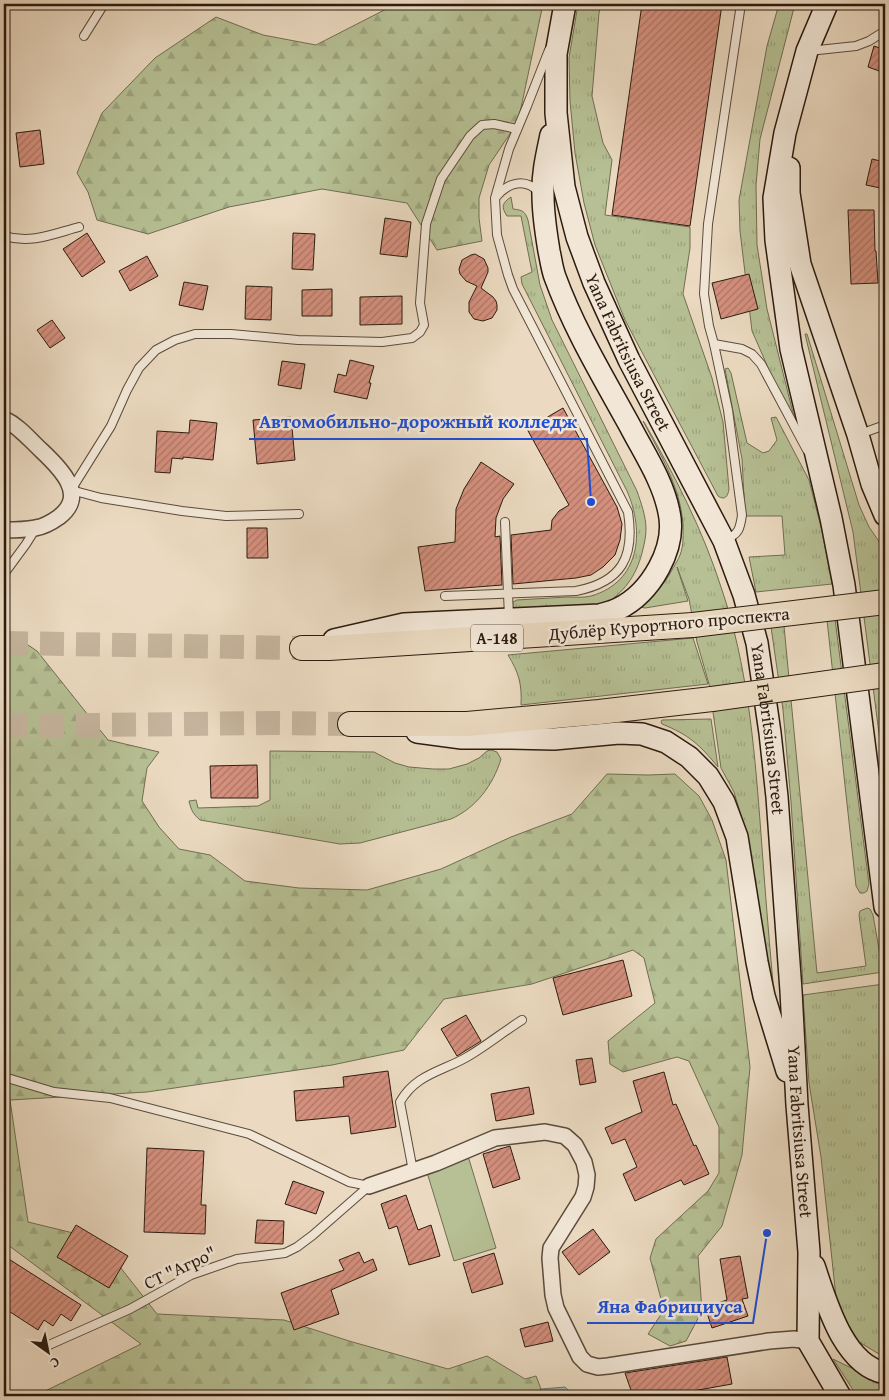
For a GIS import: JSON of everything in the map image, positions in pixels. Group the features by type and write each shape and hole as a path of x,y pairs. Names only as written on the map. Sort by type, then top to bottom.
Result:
{"main road":[{"path":"827,4 807,51 785,133 774,198 776,240 791,349 823,480 844,585 885,907"},
{"name":"Yana Fabritsiusa Street","path":"564,8 556,54 556,113 564,187 577,237 594,283 629,360 724,541 744,595 757,643 777,797 791,991 796,1105 808,1252 808,1341"},
{"path":"794,99 789,193 800,264 858,435 872,484 885,515"},
{"name":"А-148","path":"302,648 404,624 600,615 619,609 637,596 654,577 664,557 670,538 670,513 663,490 651,464 571,318 554,275 546,235 542,194 545,167 556,113"},
{"name":"Дублёр Курортного проспекта","path":"302,648 329,648 693,625 885,602"},
{"name":"А-148","path":"350,724 467,724 600,712 712,699 885,675"},
{"name":"А-148","path":"350,724 462,738 554,739 618,733 642,734 666,742 689,757 708,776 724,802 737,837 764,996 796,1105"},
{"name":"А-148","path":"808,1252 829,1310 841,1336 851,1350 866,1364 885,1373"},
{"path":"808,1341 840,1396"}],"street":[{"path":"4,419 18,428 54,462 66,478 71,490 71,501 65,512 54,520 36,528 4,530"},
{"path":"369,1186 436,1163 495,1138 545,1132 565,1136 575,1145 584,1162 587,1175 583,1197 551,1248 553,1295 556,1308 580,1357 587,1364 598,1367 608,1366 769,1340 794,1339 808,1341"}],"lane":[{"path":"84,36 104,4"},
{"path":"724,541 740,529 742,515 728,410 709,326 704,294 708,224 741,4"},
{"path":"445,596 576,591 594,587 611,578 622,564 630,548 631,529 628,512 513,289 497,235 495,198 509,149 564,8"},
{"path":"807,51 856,46 869,41 885,31"},
{"path":"299,514 226,516 101,498 71,490 111,426 139,368 156,350 175,340 195,334 231,334 298,340 382,342 412,338 420,332 424,324 420,303 426,224 441,180 470,136 482,125 494,124 517,129"},
{"path":"495,198 511,184 524,183 532,185 542,194"},
{"path":"4,236 15,240 30,240 80,227"},
{"path":"714,344 742,349 752,354 761,364 823,480"},
{"path":"858,435 885,425"},
{"path":"505,522 509,620"},
{"path":"4,574 36,528"},
{"path":"412,1171 400,1102 406,1092 418,1080 467,1057 522,1020"},
{"path":"4,1077 54,1092 110,1098 249,1134 349,1182 369,1186"},
{"name":"СТ \"Агро\"","path":"49,1345 130,1310 191,1275 237,1259 285,1253 313,1235 369,1186"}],"green space":[{"path":"396,4 543,4 518,122 489,165 479,198 482,241 437,250 407,203 322,189 229,207 148,234 97,220 88,192 77,173 102,113 155,58 216,17 263,35 316,45"},
{"path":"578,4 601,4 592,96 603,143 612,160 605,215 690,227 690,248 683,294 712,378 723,422 729,489 727,496 724,498 718,496 625,320 595,245 584,203 575,153 570,101 569,58"},
{"path":"779,4 795,4 760,139 756,185 757,245 767,309 795,421 791,420 752,331 740,231 739,200 767,46"},
{"path":"511,197 513,209 523,212 528,220 540,285 552,320 637,491 644,514 645,538 642,553 633,576 617,595 603,605 513,609 513,602 517,600 585,597 607,589 620,579 629,567 634,554 636,523 627,491 522,284 521,277 532,272 521,216 507,216 504,210 504,203"},
{"path":"805,334 807,334 859,505 869,527 885,550 885,780 853,532"},
{"path":"728,368 731,373 747,443 763,453 769,451 777,440 771,418 776,417 809,480 822,531 832,584 756,592 749,557 785,555 782,516 745,516 742,459 725,369"},
{"path":"643,421 677,483 706,546 731,618 738,646 755,762 773,983 769,984 746,832 734,792 721,768 709,684 697,642 689,599 677,567 688,601 645,608 640,607 659,589 670,574 680,555 683,536 681,510 674,483"},
{"path":"835,619 869,884 867,891 864,893 860,893 856,886 827,620"},
{"path":"784,626 817,973 866,966 859,915 860,911 867,908 870,909 873,915 883,972 803,984 783,710 771,627"},
{"path":"4,629 37,651 108,740 159,752 147,768 142,801 159,827 179,849 210,855 245,881 299,888 367,890 441,869 511,837 572,814 607,774 675,774 699,796 712,820 726,860 750,1067 742,1155 722,1226 698,1256 702,1311 686,1341 670,1346 648,1334 664,1310 650,1258 656,1239 708,1191 719,1173 719,1127 689,1061 677,1057 623,1072 610,1064 608,1041 655,1003 644,958 633,950 532,984 444,999 404,1050 332,1065 147,1092 10,1100 28,1222 98,1239 157,1314 284,1320 349,1341 448,1369 487,1356 525,1379 536,1376 541,1389 532,1396 35,1396 141,1344 4,1242"},
{"path":"693,638 708,684 521,705 519,679 508,655"},
{"path":"711,719 718,767 693,741 661,722 662,720"},
{"path":"491,750 497,752 501,759 498,769 482,795 468,809 451,819 360,843 340,844 200,820 193,812 189,801 196,800 198,808 258,806 270,800 270,751 374,752 395,763 409,767 449,769 467,764"},
{"path":"884,984 885,1354 879,1354 859,1342 848,1324 836,1297 821,1157 809,1083 803,995"},
{"path":"468,1156 496,1248 454,1261 426,1169"},
{"path":"833,1359 885,1383 885,1396 857,1396"}],"shaded area":[{"path":"565,1387 575,1396 532,1396 541,1389"}],"building":[{"path":"642,4 722,4 690,226 612,215"},
{"path":"874,46 885,50 885,73 868,67"},
{"path":"40,130 44,164 20,167 16,133"},
{"path":"872,159 885,162 885,189 866,185"},
{"path":"848,210 874,210 878,283 851,284"},
{"path":"385,218 411,222 407,257 380,254"},
{"path":"87,233 105,262 82,277 63,249"},
{"path":"293,233 315,234 313,270 292,269"},
{"path":"475,254 484,259 488,268 481,288 493,297 497,305 497,310 492,318 483,321 474,319 469,312 469,302 477,286 466,281 460,274 459,269 462,260"},
{"path":"147,256 158,276 130,291 119,271"},
{"path":"749,274 758,309 721,319 712,283"},
{"path":"184,282 208,286 203,310 179,305"},
{"path":"246,286 272,287 271,320 245,319"},
{"path":"332,289 332,316 302,316 302,290"},
{"path":"402,296 402,324 360,325 360,297"},
{"path":"52,320 65,338 50,348 37,330"},
{"path":"350,360 374,366 367,399 334,392 338,374 346,376"},
{"path":"282,361 305,364 301,389 278,385"},
{"path":"563,408 617,507 622,524 620,540 615,555 603,567 591,575 513,584 511,535 551,530 552,520 559,511 569,505 527,429"},
{"path":"291,417 295,460 257,464 253,420"},
{"path":"190,420 217,423 213,460 183,457 183,459 172,458 170,473 155,472 157,431 189,433"},
{"path":"481,462 514,484 503,499 496,518 495,537 500,536 502,585 425,591 418,547 455,542 456,509 464,489"},
{"path":"247,528 267,528 268,558 247,558"},
{"path":"257,765 258,798 211,798 210,766"},
{"path":"623,960 632,996 563,1015 553,978"},
{"path":"466,1015 481,1041 457,1056 441,1029"},
{"path":"592,1058 596,1082 580,1085 576,1060"},
{"path":"388,1071 396,1127 351,1134 349,1116 296,1121 294,1091 344,1087 343,1077"},
{"path":"664,1072 673,1105 676,1104 694,1146 696,1145 709,1174 684,1185 681,1180 635,1201 623,1174 637,1167 625,1139 612,1144 605,1128 642,1112 633,1081"},
{"path":"529,1087 534,1114 496,1121 491,1094"},
{"path":"510,1146 520,1179 493,1188 483,1154"},
{"path":"147,1148 204,1151 201,1205 206,1205 205,1234 144,1232"},
{"path":"293,1181 324,1192 316,1214 285,1204"},
{"path":"406,1195 418,1230 431,1225 440,1256 409,1265 397,1226 389,1229 381,1204"},
{"path":"257,1220 284,1221 283,1244 255,1243"},
{"path":"76,1225 128,1256 109,1288 57,1257"},
{"path":"593,1229 610,1252 579,1275 562,1252"},
{"path":"359,1252 364,1263 373,1259 377,1270 331,1290 339,1314 294,1330 281,1293 344,1270 339,1260"},
{"path":"494,1253 503,1284 472,1293 463,1263"},
{"path":"4,1256 81,1305 71,1321 61,1314 53,1326 44,1320 38,1330 4,1308"},
{"path":"740,1256 748,1298 742,1299 748,1316 712,1328 705,1307 727,1300 720,1259"},
{"path":"548,1322 553,1341 525,1347 520,1329"},
{"path":"727,1357 732,1384 665,1396 633,1396 625,1373"}],"tunnel":[{"path":"4,643 302,648"},
{"path":"4,726 350,724"}],"place":[{"name":"Автомобильно-дорожный колледж","path":"591,502"},
{"name":"Яна Фабрициуса","path":"767,1233"}]}
